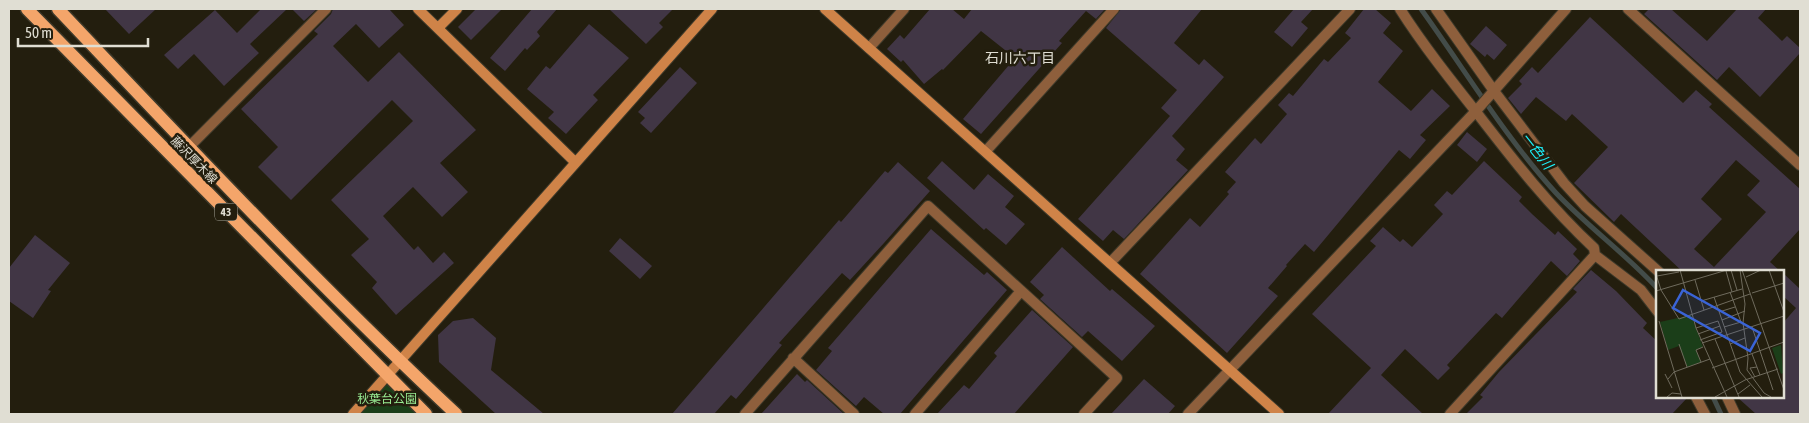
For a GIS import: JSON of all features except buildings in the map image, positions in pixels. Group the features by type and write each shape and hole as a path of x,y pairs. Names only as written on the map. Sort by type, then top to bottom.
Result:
{"main road":[{"name":"藤沢厚木線","path":"27,9 426,414"},
{"name":"藤沢厚木線","path":"58,9 189,147 399,360 456,414"}],"street":[{"path":"189,147 326,9"},
{"path":"418,9 576,162"},
{"path":"438,28 457,9"},
{"path":"353,414 712,9"},
{"path":"825,9 1279,414"},
{"path":"869,48 904,9"},
{"path":"986,151 1114,9"},
{"path":"1110,263 1350,9"},
{"path":"1400,9 1478,109 1540,194 1594,248 1595,255 1641,290 1656,309"},
{"path":"1436,9 1492,93 1564,183 1586,206 1657,270"},
{"path":"1188,414 1478,109 1566,9"},
{"path":"1628,9 1800,165"},
{"path":"745,414 928,206 1117,378 1084,414"},
{"path":"1450,414 1595,255"},
{"path":"915,414 1021,291"},
{"path":"793,358 854,414"},
{"path":"1727,398 1735,414"}],"green space":[{"name":"秋葉台公園","path":"385,375 426,414 353,414"}],"waterway":[{"name":"一色川","path":"1421,9 1502,126 1537,172 1581,218 1656,287"},
{"name":"一色川","path":"1713,398 1721,414"}],"district":[{"name":"石川六丁目","path":"1020,58"}]}
